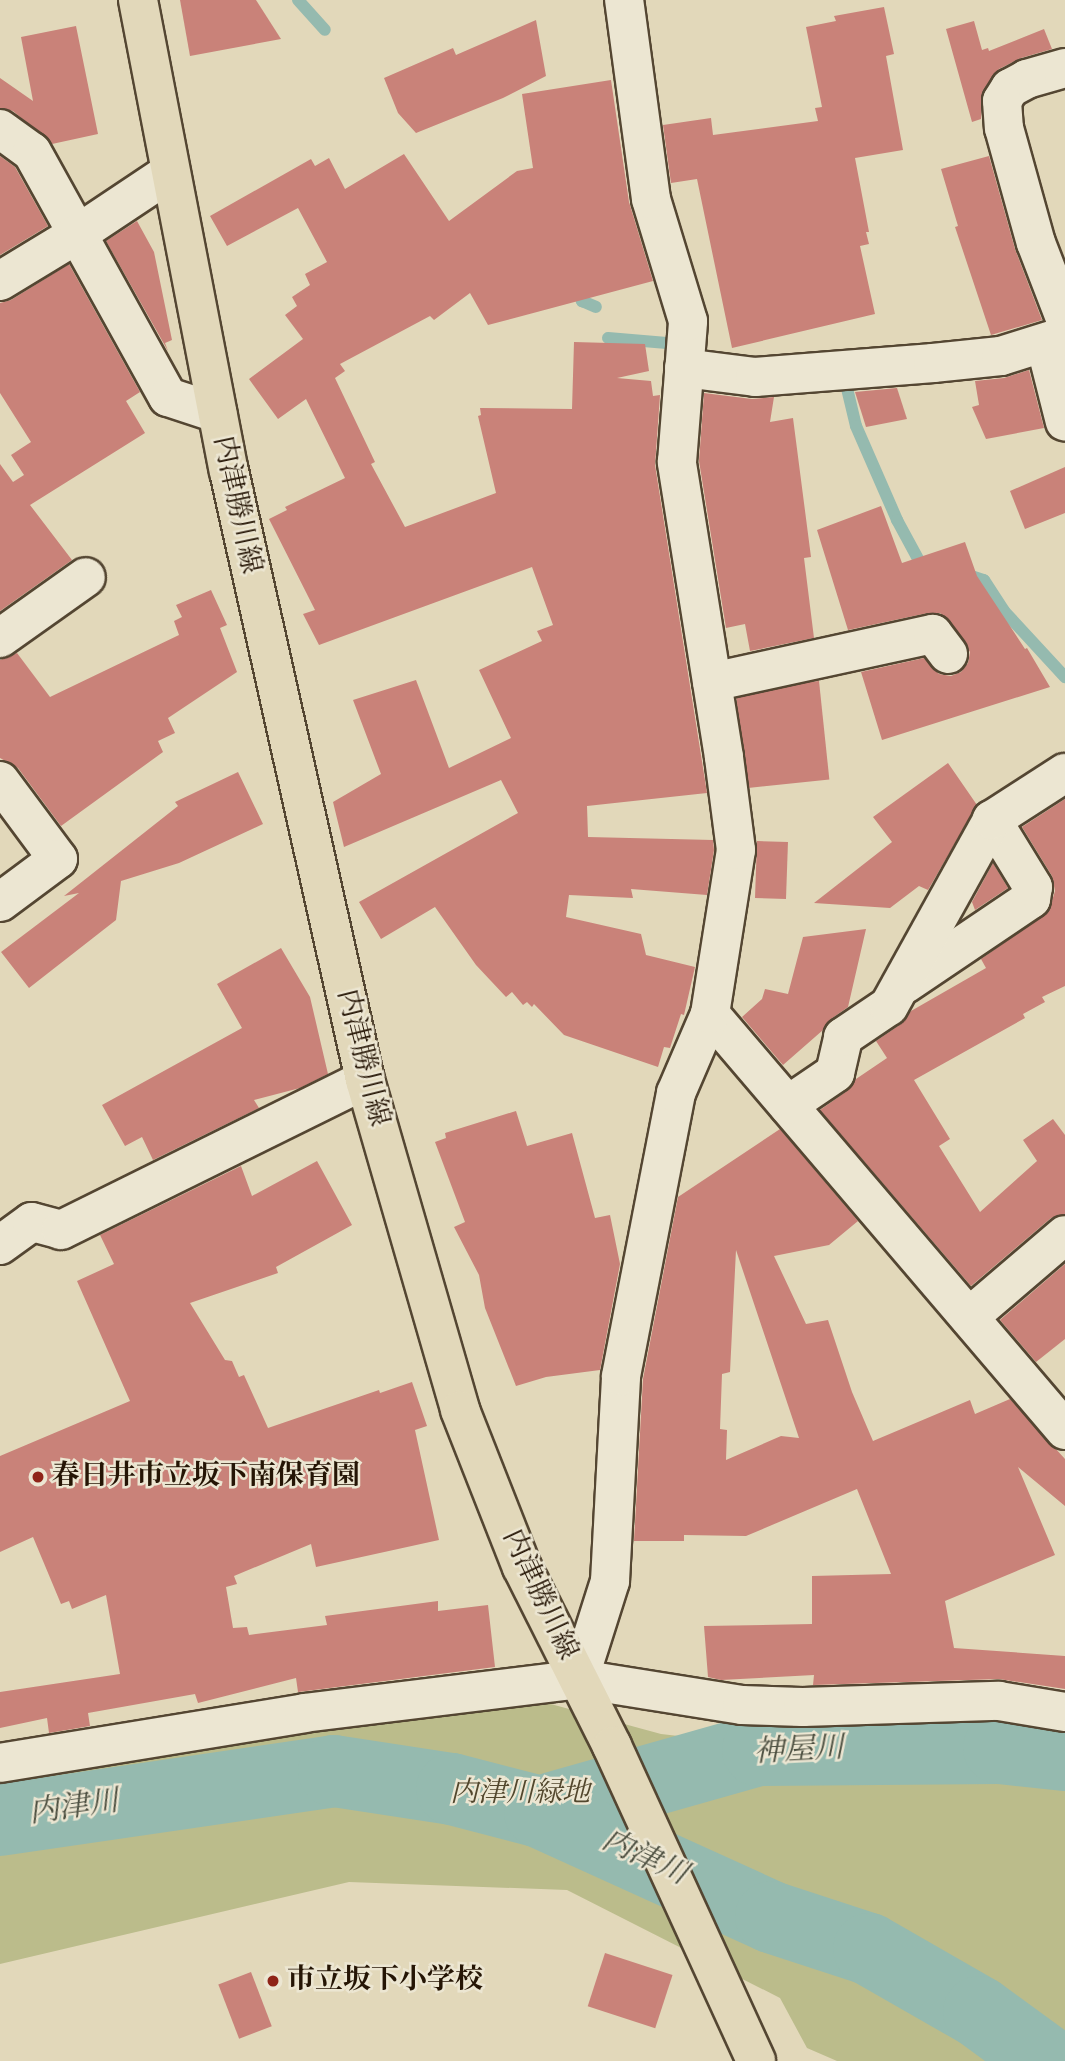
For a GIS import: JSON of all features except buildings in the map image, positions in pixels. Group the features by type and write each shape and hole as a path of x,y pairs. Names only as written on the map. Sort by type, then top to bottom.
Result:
{"main road":[{"name":"内津勝川線","path":"138,0 217,413 365,1080 460,1410 522,1567 612,1746 756,2061"}],"street":[{"path":"579,1679 610,1581 621,1376 676,1093 710,1014 736,850 677,461 688,321 651,200 624,0"},
{"path":"1065,68 1027,79 1010,88 1002,101 1004,128 1058,332 1065,422"},
{"path":"0,129 32,152 168,397 217,413"},
{"path":"0,281 169,173"},
{"path":"684,368 755,377 1001,356 1058,332"},
{"path":"0,638 86,577"},
{"path":"712,682 933,634 948,654"},
{"path":"788,1105 835,1073 843,1037 889,1006 992,820 1065,773"},
{"path":"0,781 58,859 0,902"},
{"path":"898,989 1031,899 1033,887 992,820"},
{"path":"710,1014 1065,1430"},
{"path":"0,1245 32,1222 61,1230 365,1080"},
{"path":"969,1317 1065,1235"},
{"path":"0,1763 304,1713 579,1679 742,1705 803,1707 999,1701 1065,1712"}],"green space":[{"name":"内津川緑地","path":"525,1697 661,1734 907,1762 1042,1763 1065,1768 1065,2061 837,2061 807,2048 780,1998 567,1890 349,1882 0,1964 0,1779"}],"waterway":[{"path":"298,0 325,30"},
{"path":"575,286 582,301 596,307"},
{"path":"608,338 667,343"},
{"path":"845,380 856,426 897,520 924,570"},
{"path":"965,574 984,580 1004,611 1065,677"},
{"name":"神屋川","path":"553,1808 758,1750 999,1748 1065,1755"},
{"name":"内津川","path":"0,1820 334,1771 452,1789 540,1812 771,1917 869,1949 979,2012 1046,2061"}],"place":[{"name":"春日井市立坂下南保育園","path":"38,1477"},
{"name":"市立坂下小学校","path":"273,1981"}]}
